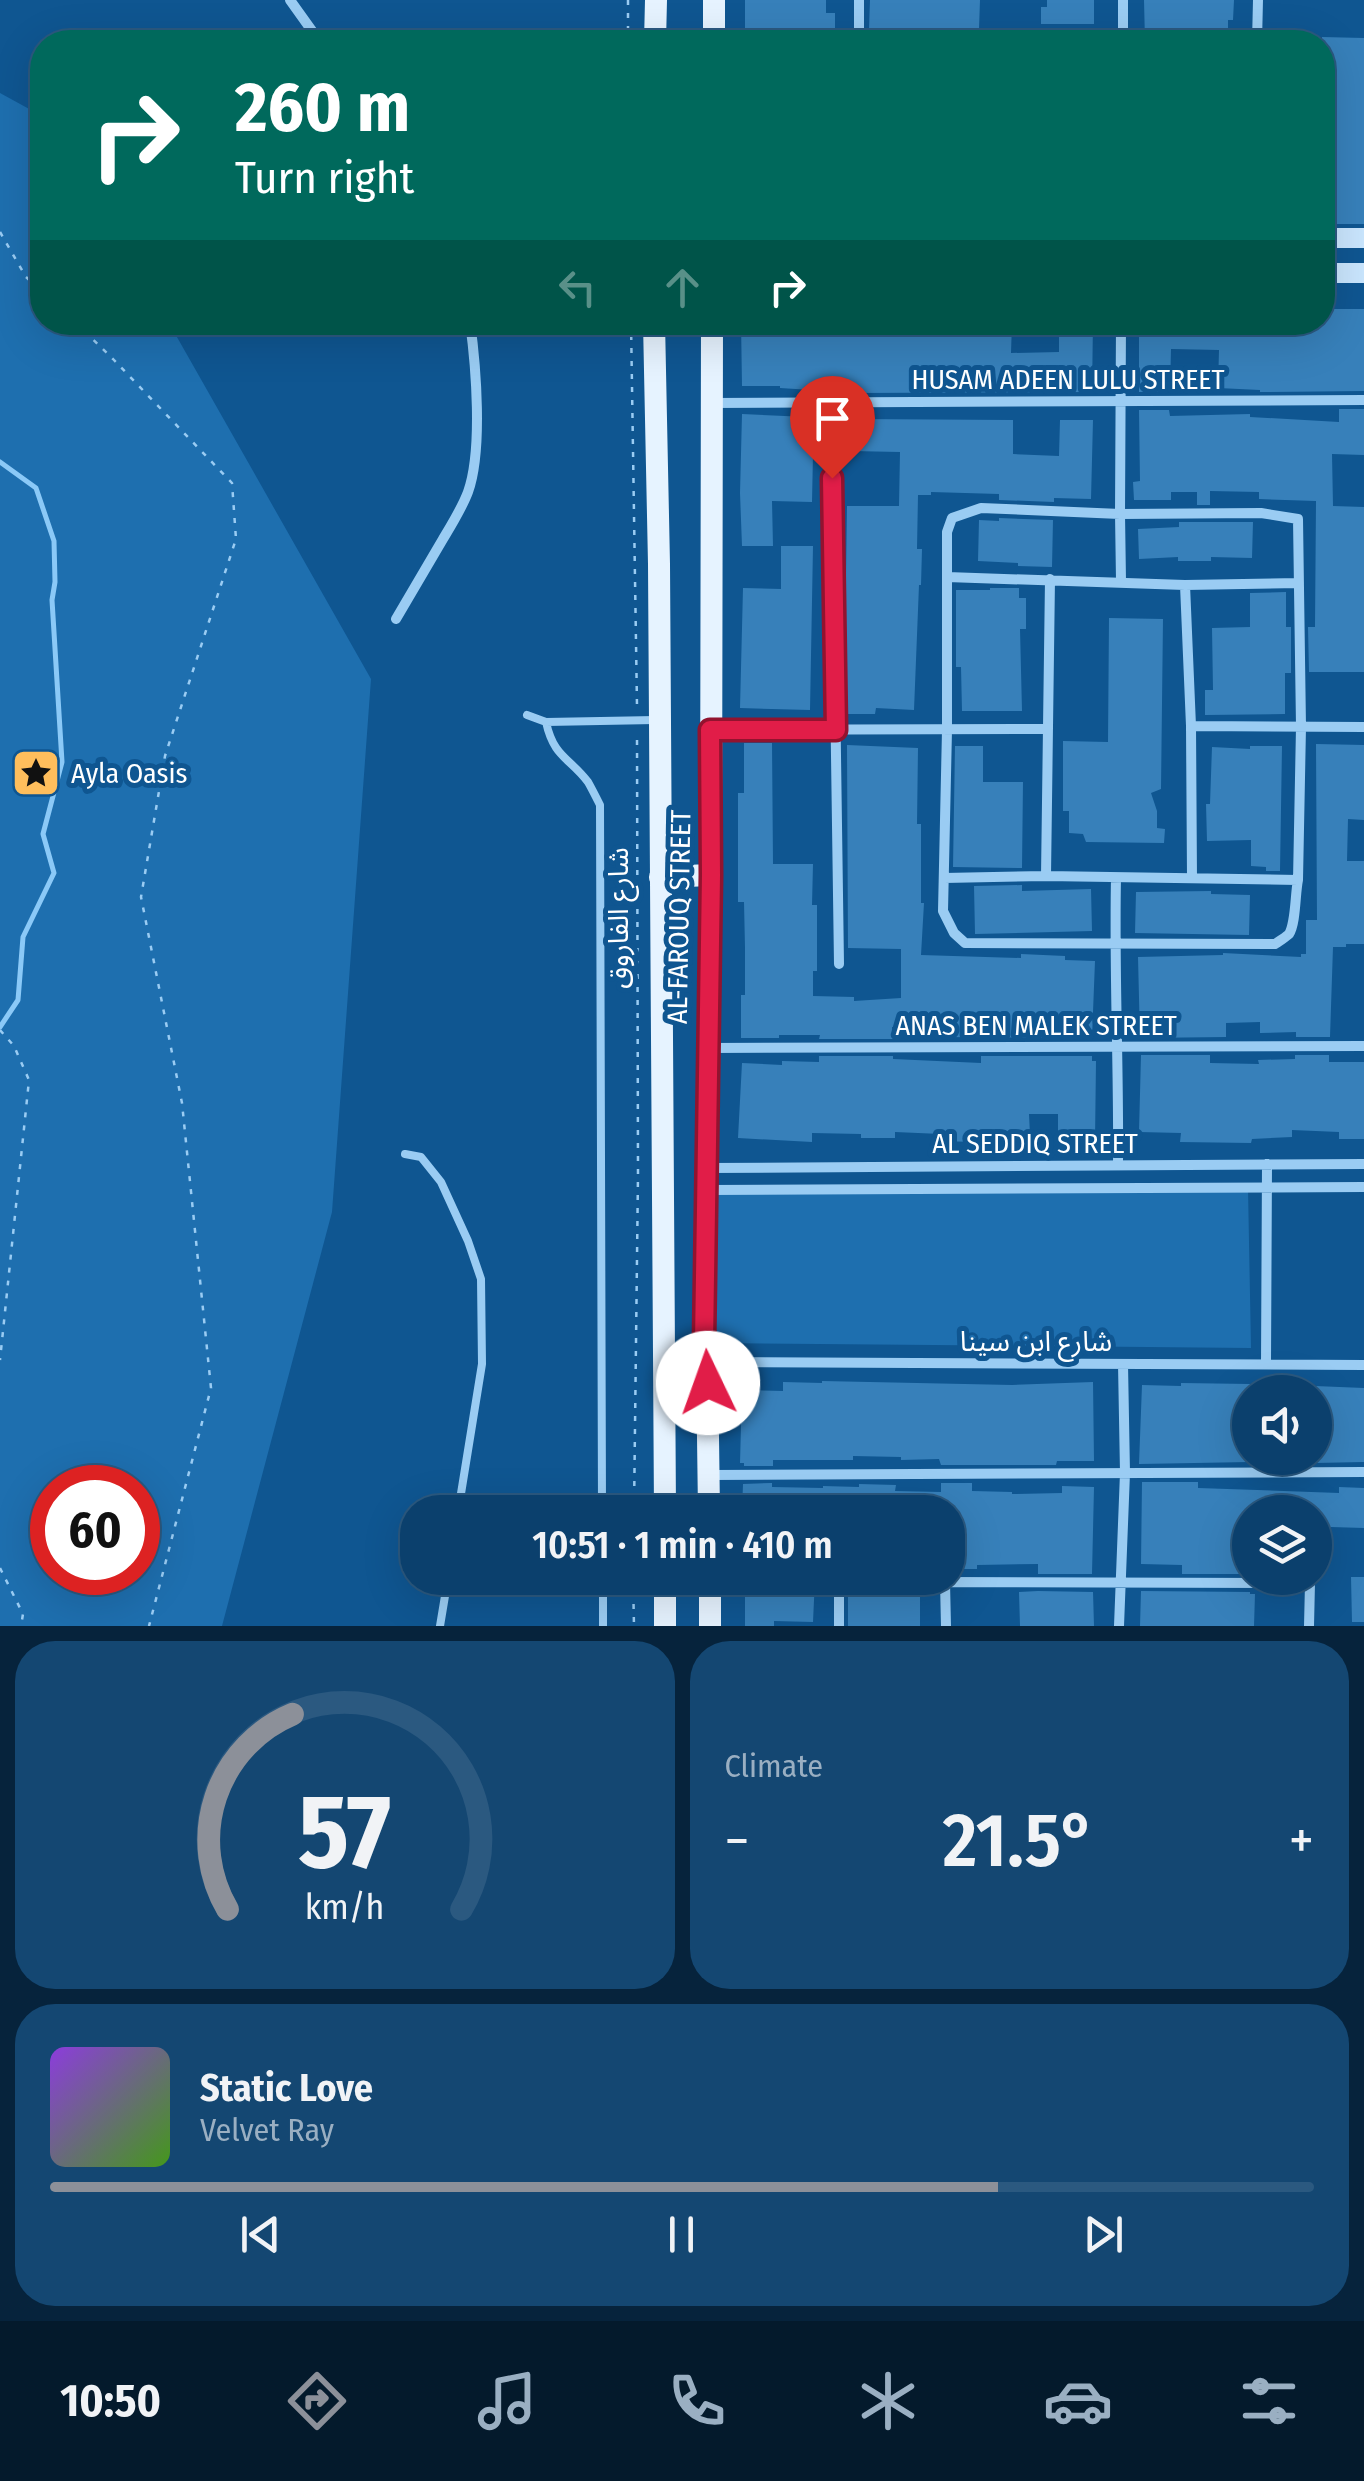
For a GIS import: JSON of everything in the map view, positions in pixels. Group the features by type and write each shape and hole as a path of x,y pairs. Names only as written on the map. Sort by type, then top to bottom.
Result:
{"main road":[{"path":"656,0 656,30"},
{"path":"714,0 714,30"},
{"path":"1335,238 1364,238"},
{"path":"1335,273 1364,273"},
{"name":"AL-FAROUQ STREET","path":"654,335 648,721 660,877 665,1495"},
{"name":"AL-FAROUQ STREET","path":"709,1495 704,1343 711,875 712,335"},
{"path":"660,877 711,875"},
{"path":"665,1617 710,1617"}],"street":[{"path":"290,0 311,30"},
{"path":"858,30 859,0"},
{"path":"1123,0 1123,30"},
{"path":"1257,30 1258,0"},
{"path":"396,620 468,495 472,480 476,400 471,335"},
{"path":"1121,335 1122,581"},
{"name":"HUSAM ADEEN LULU STREET","path":"712,403 1364,400"},
{"path":"832,478 838,964"},
{"path":"981,508 1120,514 1261,513 1298,519 1298,880 1289,935 1275,944 1115,945 965,943 954,933 943,911 947,577 947,532 952,518 981,508"},
{"path":"947,577 1185,585 1298,583"},
{"path":"1046,876 1050,578"},
{"path":"1185,585 1192,878"},
{"path":"1191,726 1364,728"},
{"path":"710,730 1048,730"},
{"path":"944,878 1298,880"},
{"path":"1116,878 1118,1165"},
{"name":"ANAS BEN MALEK STREET","path":"708,1048 1364,1046"},
{"path":"1266,1364 1267,1164"},
{"name":"AL SEDDIQ STREET","path":"707,1179 1118,1165 1364,1164"},
{"name":"AL SEDDIQ STREET","path":"707,1179 1364,1187"},
{"name":"شارع ابن سينا","path":"707,1362 1364,1364"},
{"path":"1119,1626 1123,1364"},
{"path":"708,1475 1364,1472"},
{"path":"946,1626 945,1582 1310,1583 1309,1626"},
{"path":"839,1595 839,1626"}],"lane":[{"path":"527,715 546,722 648,721"},
{"path":"546,722 558,754 588,782 600,804 602,1495"},
{"path":"405,1154 421,1158 441,1182 481,1279 482,1364 461,1495"},
{"path":"440,1626 445,1595"},
{"path":"603,1595 603,1626"}],"path":[{"path":"628,0 628,30"},
{"path":"0,232 30,280"},
{"path":"88,335 232,483 236,539 165,756 141,897 182,1103 210,1388 150,1626"},
{"name":"شارع الفاروق","path":"633,335 648,721 634,1495"},
{"path":"0,1030 14,1046 29,1080 0,1360"},
{"path":"0,1568 23,1614 21,1626"},
{"path":"634,1595 634,1626"}],"shaded area":[{"path":"0,93 30,109 30,335 176,335 371,679 332,1212 222,1626 0,1626"},
{"path":"1248,1188 1251,1348 704,1343 708,1190"}],"building":[{"path":"745,0 826,0 826,13 835,13 835,30 745,30"},
{"path":"870,0 980,0 979,29 1039,30 927,30 869,29"},
{"path":"1047,0 1094,0 1094,24 1041,24 1041,7 1047,7"},
{"path":"1144,0 1234,0 1228,30 1145,30"},
{"path":"1335,37 1364,38 1364,224 1335,224"},
{"path":"1335,309 1364,309 1364,391 1260,392 1218,388 1219,350 1171,349 1170,391 1139,392 1139,335 1335,335"},
{"path":"741,335 1012,335 1011,353 1059,352 1059,335 1093,335 1092,392 858,393 742,386"},
{"path":"1339,409 1364,409 1364,455 1332,454 1333,506 1364,507 1364,672 1309,672 1308,627 1315,627 1316,501 1259,499 1259,492 1210,491 1210,505 1197,505 1197,492 1171,492 1171,500 1134,500 1133,482 1140,481 1139,410 1169,410 1170,416 1250,414 1339,422"},
{"path":"742,414 1013,420 1013,454 1059,456 1060,420 1093,420 1091,499 1054,498 1054,502 999,500 999,494 918,495 917,549 922,549 914,710 876,708 875,714 844,714 847,506 899,506 900,452 813,454 812,502 772,501 773,546 742,546"},
{"path":"979,520 1053,520 1052,567 978,561"},
{"path":"1179,522 1253,522 1252,558 1139,559 1138,529 1179,527"},
{"path":"781,546 813,546 810,710 740,708 743,588 781,589"},
{"path":"1019,588 1019,598 1026,598 1026,629 1020,629 1022,711 962,711 961,667 956,667 956,590"},
{"path":"1286,592 1291,673 1285,673 1285,714 1205,715 1205,690 1213,690 1212,628 1250,627 1250,593"},
{"path":"1109,618 1163,619 1161,789 1151,793 1157,828 1165,829 1164,843 1086,842 1083,834 1069,833 1069,811 1063,811 1063,741 1108,742"},
{"path":"744,743 772,743 773,864 813,864 817,971 813,971 813,996 854,997 854,1001 901,998 901,949 848,948 847,745 918,748 917,824 921,824 924,903 921,955 1021,958 1021,954 1095,961 1092,1038 940,1037 940,1027 892,1027 893,1039 819,1039 820,1035 741,1038 745,948 744,902 738,902 738,793 744,793"},
{"path":"1316,744 1364,745 1364,820 1348,819 1347,861 1364,861 1364,944 1333,947 1330,1037 1296,1037 1296,1032 1260,1033 1260,1022 1226,1023 1226,1037 1140,1038 1138,957 1306,954 1306,920 1317,920"},
{"path":"955,746 983,746 983,782 1023,782 1022,868 953,867"},
{"path":"1282,746 1280,871 1251,866 1251,840 1207,841 1212,747"},
{"path":"1022,885 1022,891 1091,889 1092,931 975,934 974,886"},
{"path":"1136,892 1250,895 1249,935 1135,933"},
{"path":"1141,1055 1210,1055 1210,1063 1259,1064 1258,1060 1295,1059 1295,1055 1329,1055 1329,1062 1364,1062 1364,1139 1339,1139 1339,1132 1292,1130 1292,1137 1252,1139 1251,1143 1180,1142 1181,1133 1139,1132"},
{"path":"819,1056 893,1056 981,1063 981,1056 1092,1056 1092,1061 1096,1061 1095,1141 1058,1141 1058,1114 1029,1114 1030,1135 975,1137 975,1142 940,1141 941,1134 895,1132 895,1138 812,1133 812,1142 738,1138 742,1063 819,1062"},
{"path":"783,1382 1012,1385 1093,1382 1094,1461 1057,1461 1056,1465 941,1465 939,1459 853,1456 853,1460 773,1460 773,1466 740,1463 742,1390 783,1391"},
{"path":"1232,1384 1232,1462 1139,1464 1142,1385"},
{"path":"1332,1387 1364,1388 1364,1462 1332,1463"},
{"path":"1142,1482 1198,1482 1198,1488 1339,1493 1339,1487 1364,1488 1364,1528 1332,1527 1332,1495 1232,1495 1232,1574 1182,1574 1182,1565 1141,1564"},
{"path":"941,1483 972,1483 972,1491 1012,1494 1062,1493 1062,1486 1094,1487 1092,1574 1038,1574 1038,1564 977,1565 977,1569 965,1569 965,1495 743,1495 743,1484 823,1488 896,1485 895,1491 941,1492"},
{"path":"1351,1577 1364,1577 1364,1622 1352,1622"},
{"path":"1141,1591 1255,1595 1254,1626 1140,1626"},
{"path":"1019,1592 1093,1592 1094,1626 1020,1626"},
{"path":"745,1595 814,1595 813,1622 774,1621 774,1626 745,1626"},
{"path":"848,1595 920,1595 920,1626 848,1626"}],"waterway":[{"path":"0,462 36,488 54,541 52,600 62,762 43,834 54,873 23,937 18,1000 0,1027"}],"place":[{"name":"Ayla Oasis","path":"36,773"}],"route":[{"path":"708,1383 704,1343 710,730 836,730 832,478"}]}
